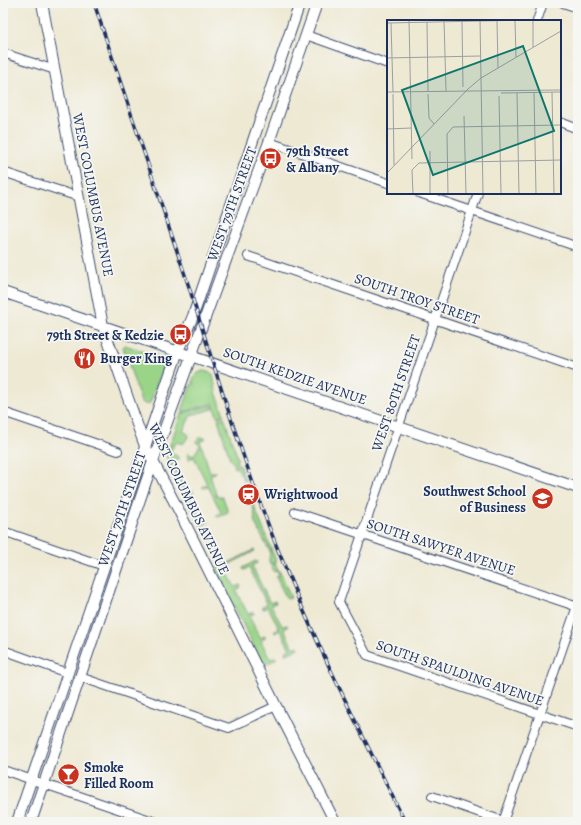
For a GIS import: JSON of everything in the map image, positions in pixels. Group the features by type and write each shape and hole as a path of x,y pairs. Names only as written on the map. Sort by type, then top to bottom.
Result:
{"main road":[{"name":"WEST COLUMBUS AVENUE","path":"42,3 103,326 145,446 334,822"},
{"name":"WEST 79TH STREET","path":"17,822 145,446 178,351 193,316 300,3"},
{"name":"WEST 79TH STREET","path":"31,822 153,461 269,142 316,3"},
{"name":"SOUTH KEDZIE AVENUE","path":"3,292 578,488"}],"street":[{"path":"537,20 543,3"},
{"path":"563,3 578,8"},
{"path":"306,35 387,64"},
{"path":"3,52 55,70"},
{"path":"561,122 578,129"},
{"path":"269,142 387,183"},
{"path":"3,172 79,197"},
{"path":"421,194 578,247"},
{"name":"WEST 80TH STREET","path":"339,602 478,194"},
{"name":"SOUTH TROY STREET","path":"248,256 578,368"},
{"path":"3,412 118,451"},
{"name":"SOUTH SAWYER AVENUE","path":"295,512 578,605"},
{"path":"3,531 104,566"},
{"name":"SOUTH SPAULDING AVENUE","path":"339,602 367,655 578,727"},
{"path":"432,796 504,822 578,605"},
{"path":"3,650 67,673"},
{"path":"80,677 229,728 276,706"},
{"path":"3,770 156,822"}],"green space":[{"path":"125,345 166,359 150,403 147,405 141,402 123,347"},
{"path":"203,371 213,374 216,392 224,415 217,417 213,403 183,412 182,411 191,385 194,383 192,382 194,378 197,374"},
{"path":"212,405 213,409 191,415 183,431 189,436 183,444 177,442 170,451 178,457 178,459 172,462 188,493 194,492 189,495 202,522 208,521 201,526 166,456 181,414"},
{"path":"224,417 238,459 236,460 238,465 240,464 245,481 237,467 235,468 235,465 230,459 218,419"},
{"path":"200,437 205,438 205,440 200,441 210,472 216,472 210,475 217,497 223,497 228,512 218,517 216,516 221,512 208,486 204,488 202,487 207,484 194,457 189,459 187,457 188,453 193,456 200,446 196,442"},
{"path":"252,503 276,561 270,564 270,552 255,523"},
{"path":"254,550 255,551 224,567 235,587 241,586 236,591 248,614 254,613 249,616 260,638 265,636 265,638 261,641 270,659 276,657 276,659 267,663 261,661 216,569"},
{"path":"255,561 257,563 252,566 270,603 276,602 271,605 282,626 287,625 288,627 284,629 293,648 299,647 287,654 285,654 285,652 290,649 280,630 275,633 274,632 279,628 268,607 264,609 262,608 267,604 249,568 243,569"},
{"path":"275,563 291,598 287,599 276,577 279,575 277,571 274,572 271,565"}],"railway":[{"path":"94,3 177,251 231,420 278,550 307,619 405,822"}],"place":[{"name":"79th Street & Albany","path":"271,159"},
{"name":"79th Street & Kedzie","path":"180,335"},
{"name":"Burger King","path":"85,358"},
{"name":"Wrightwood","path":"249,494"},
{"name":"Southwest School of Business","path":"542,499"},
{"name":"Smoke Filled Room","path":"68,775"}]}
